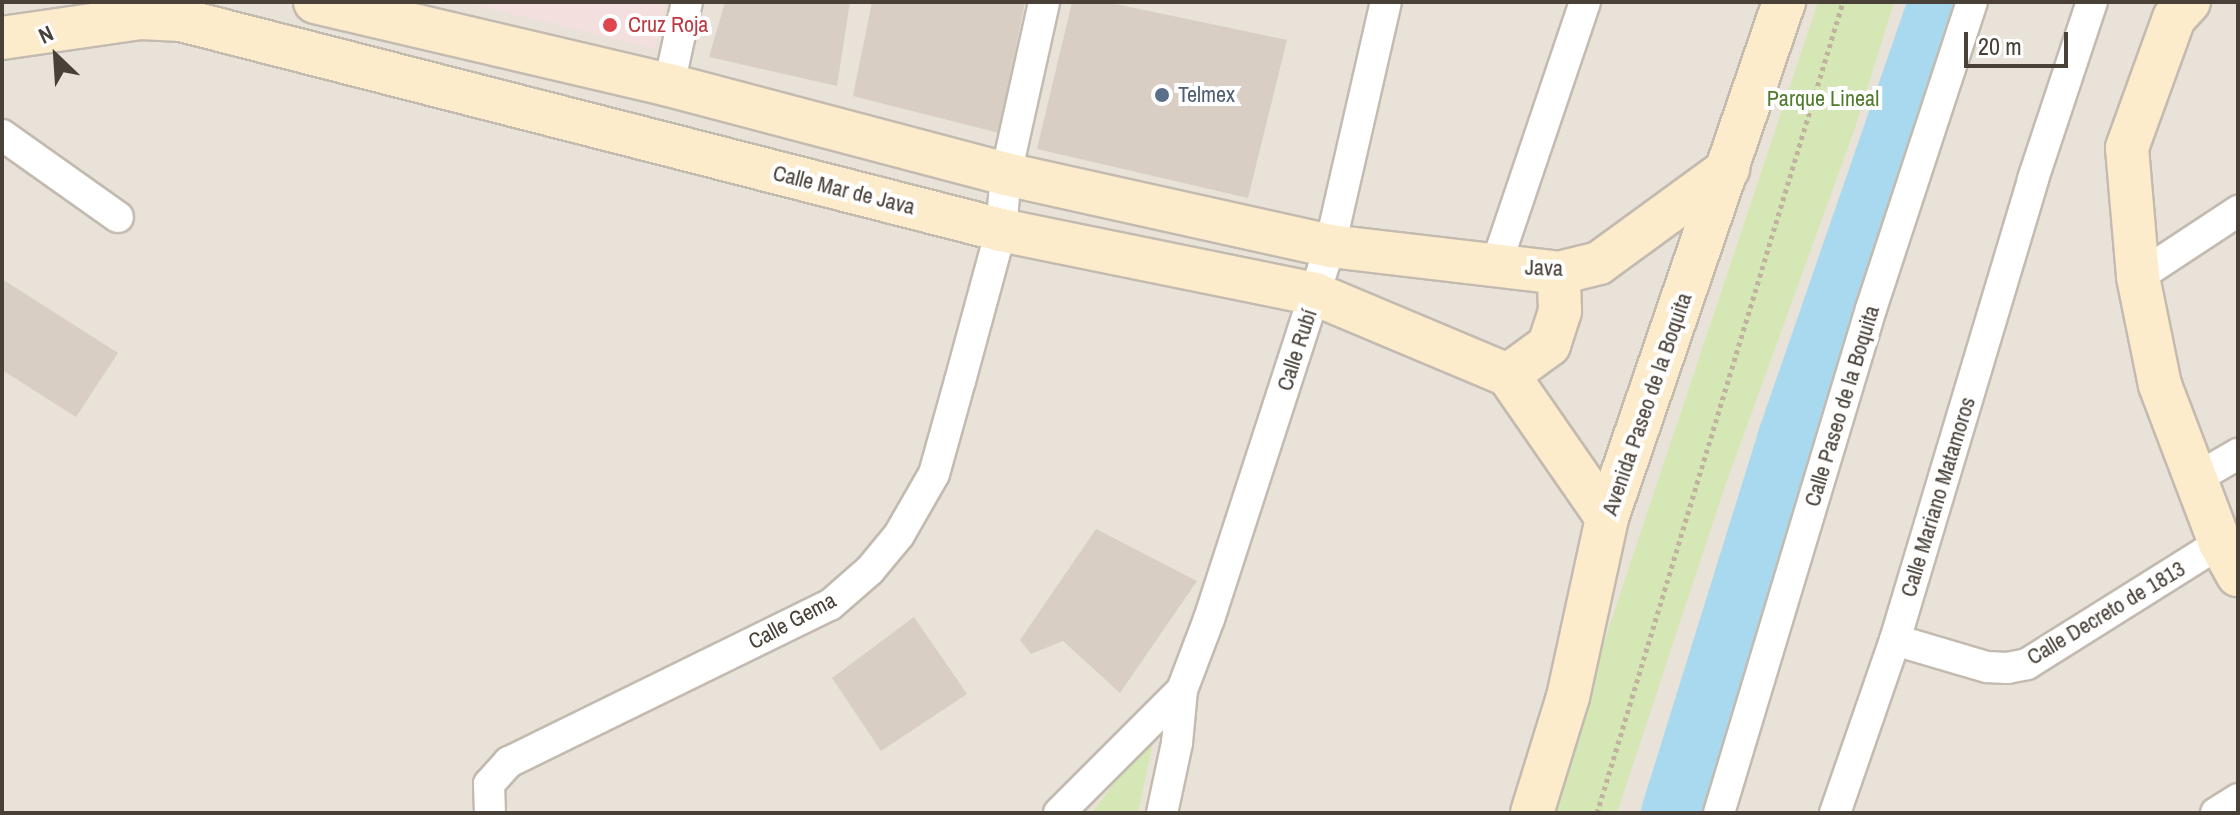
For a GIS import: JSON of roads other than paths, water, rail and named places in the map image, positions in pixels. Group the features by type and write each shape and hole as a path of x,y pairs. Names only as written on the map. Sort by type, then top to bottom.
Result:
{"street":[{"path":"669,85 687,2"},
{"name":"Calle Gema","path":"490,813 489,784 509,762 830,605 870,570 899,535 934,474 1001,230 1006,174 1044,2"},
{"name":"Calle Rubí","path":"1162,813 1177,743 1182,690 1209,619 1330,246 1386,2"},
{"path":"1496,265 1585,2"},
{"name":"Avenida Paseo de la Boquita","path":"1532,813 1568,697 1607,518 1784,2"},
{"name":"Calle Paseo de la Boquita","path":"1719,813 1871,309 1972,2"},
{"name":"Calle Mariano Matamoros","path":"1835,813 1895,640 2033,179 2092,2"},
{"path":"2189,2 2174,18 2127,148 2138,277 2160,385 2229,559"},
{"path":"324,3 669,85 1006,174 1330,246"},
{"name":"Calle Mar de Java","path":"4,34 141,18 181,20 1001,230 1315,294 1508,375"},
{"path":"572,120 588,66"},
{"path":"2,135 118,217"},
{"name":"Java","path":"1330,246 1559,273 1599,263 1728,169"},
{"path":"2138,277 2238,211"},
{"path":"1559,273 1560,311 1549,345 1508,375 1607,518"},
{"path":"2195,479 2238,454"},
{"name":"Calle Decreto de 1813","path":"1895,640 1987,667 2027,664 2229,559"},
{"name":"Calle Rubí","path":"1059,813 1182,690"},
{"path":"2216,813 2238,799"}],"waterway":[{"path":"1672,813 1788,440 1940,2"}],"place":[{"name":"Cruz Roja","path":"610,25"},
{"name":"Telmex","path":"1162,95"}],"park label":[{"name":"Parque Lineal","path":"1823,99"}]}
